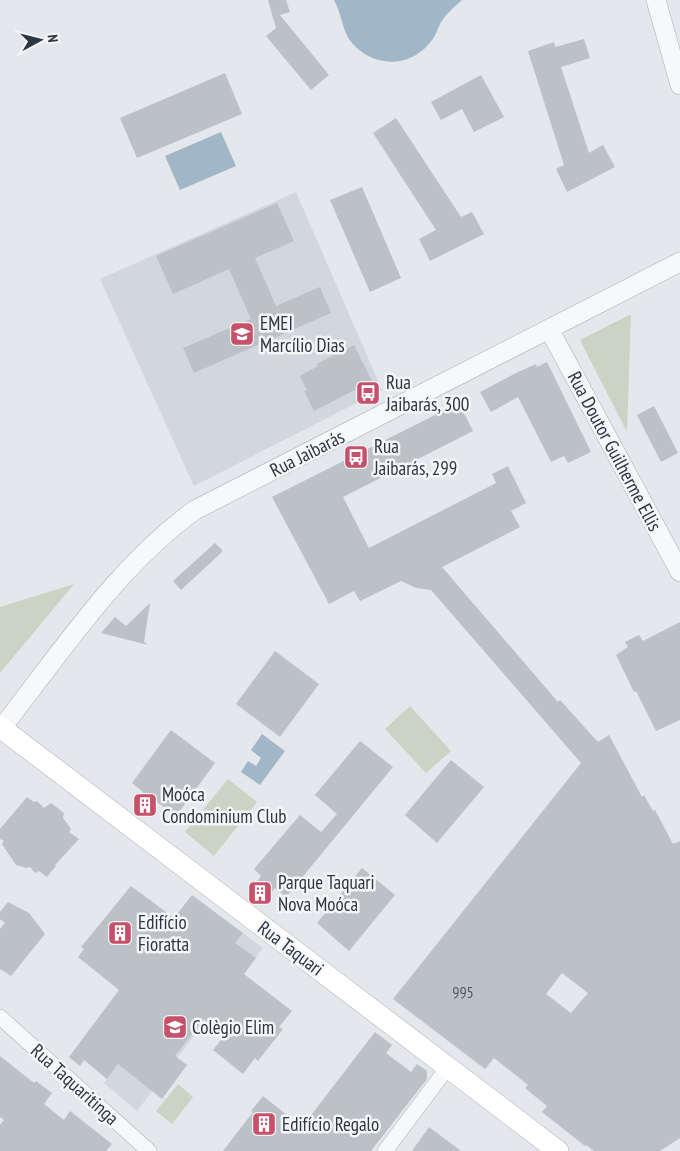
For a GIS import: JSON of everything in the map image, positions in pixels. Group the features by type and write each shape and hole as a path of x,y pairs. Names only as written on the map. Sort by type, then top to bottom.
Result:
{"main road":[{"name":"Rua Taquari","path":"0,728 558,1151"}],"street":[{"path":"661,2 680,85"},
{"name":"Rua Jaibarás","path":"0,728 100,600 148,548 195,510 680,262"},
{"name":"Rua Doutor Guilherme Ellis","path":"549,329 680,572"},
{"name":"Rua Taquaritinga","path":"0,1018 149,1151"},
{"path":"385,1151 448,1067"}],"shaded area":[{"name":"EMEI Marcílio Dias","path":"296,192 382,390 194,486 100,279"},
{"name":"Colègio Elim","path":"243,933 263,948 199,1034 197,1032 137,1111 104,1083 167,1000"}],"green space":[{"path":"631,314 627,432 580,340"},
{"path":"74,584 0,673 0,607"},
{"path":"410,706 451,751 426,773 385,729"},
{"path":"228,779 257,802 214,856 185,832"},
{"path":"178,1084 193,1097 172,1124 156,1111"}],"water":[{"path":"334,0 462,0 441,22 432,40 419,53 398,61 387,61 366,55 349,39"},
{"path":"221,132 236,166 180,190 165,156"},
{"path":"262,734 285,751 260,785 241,772 248,761 256,766 261,758 251,750"}],"building":[{"path":"268,0 286,0 290,12 280,15 329,75 311,90 266,36 276,28"},
{"path":"584,39 590,58 561,67 589,153 603,145 615,167 567,192 556,169 564,165 528,51 554,42 555,47"},
{"path":"225,73 242,114 137,158 120,118"},
{"path":"481,75 504,117 474,132 462,109 441,120 431,102"},
{"path":"396,118 461,217 472,212 484,234 430,261 419,239 436,230 373,133"},
{"path":"362,187 401,278 370,292 330,200"},
{"path":"277,203 294,241 255,258 276,306 320,287 331,313 194,373 183,348 251,319 229,269 173,294 156,256"},
{"path":"354,345 372,381 314,411 304,391 307,390 300,376 318,366 317,364"},
{"path":"547,362 591,452 568,463 564,456 551,462 518,397 491,412 480,392 536,364 537,367"},
{"path":"459,403 473,431 343,497 369,548 496,483 492,474 508,466 526,503 511,511 520,527 442,567 558,702 560,700 598,742 609,735 642,797 644,795 653,811 655,810 673,844 680,841 680,1138 660,1151 594,1151 585,1146 542,1112 547,1106 525,1088 528,1085 494,1058 485,1069 393,999 581,763 431,590 416,588 401,581 360,601 354,591 329,604 272,497","holes":["562,973 588,993 571,1013 546,994"]},
{"path":"654,406 678,453 661,462 637,415"},
{"path":"215,543 223,551 181,590 173,581"},
{"path":"150,603 144,642 148,645 101,633 115,617 126,626"},
{"path":"680,622 680,720 656,731 616,655 628,647 625,642 639,635 643,641"},
{"path":"275,651 319,684 280,737 236,704"},
{"path":"171,730 215,763 176,816 157,802 149,813 135,803 144,793 132,783"},
{"path":"360,741 393,767 286,897 275,888 264,902 250,891 261,876 254,869 300,815 321,832 337,814 315,795"},
{"path":"451,760 484,787 437,843 405,815"},
{"path":"27,797 34,802 37,801 44,808 51,803 64,813 63,818 71,829 69,832 79,839 55,865 47,877 39,871 35,873 30,867 26,868 16,865 2,844 4,841 0,839 0,829"},
{"path":"362,868 395,895 349,951 317,923"},
{"path":"131,886 174,918 192,895 243,933 235,943 256,958 244,974 292,1011 279,1027 283,1029 258,1061 255,1058 243,1074 213,1050 225,1035 204,1019 175,1056 187,1065 162,1099 118,1064 107,1079 84,1060 80,1066 69,1057 119,990 78,957 84,949 81,947"},
{"path":"8,902 29,913 45,934 11,976 0,969 0,929 5,923 0,919 0,912"},
{"path":"375,1032 392,1045 386,1053 411,1072 417,1064 427,1071 427,1079 371,1151 223,1151 263,1096 302,1127"},
{"path":"0,1056 34,1083 36,1081 52,1093 44,1104 64,1120 70,1111 112,1144 106,1151 0,1151 0,1125 4,1120 0,1117"},
{"path":"429,1127 461,1151 412,1151"}],"place":[{"name":"EMEI Marcílio Dias","path":"242,334"},
{"name":"Rua Jaibarás, 300","path":"368,393"},
{"name":"Rua Jaibarás, 299","path":"356,457"},
{"name":"Moóca Condominium Club","path":"145,805"},
{"name":"Parque Taquari Nova Moóca","path":"260,893"},
{"name":"Edifício Fioratta","path":"120,933"},
{"name":"Colègio Elim","path":"175,1027"},
{"name":"Edifício Regalo","path":"264,1124"}]}
